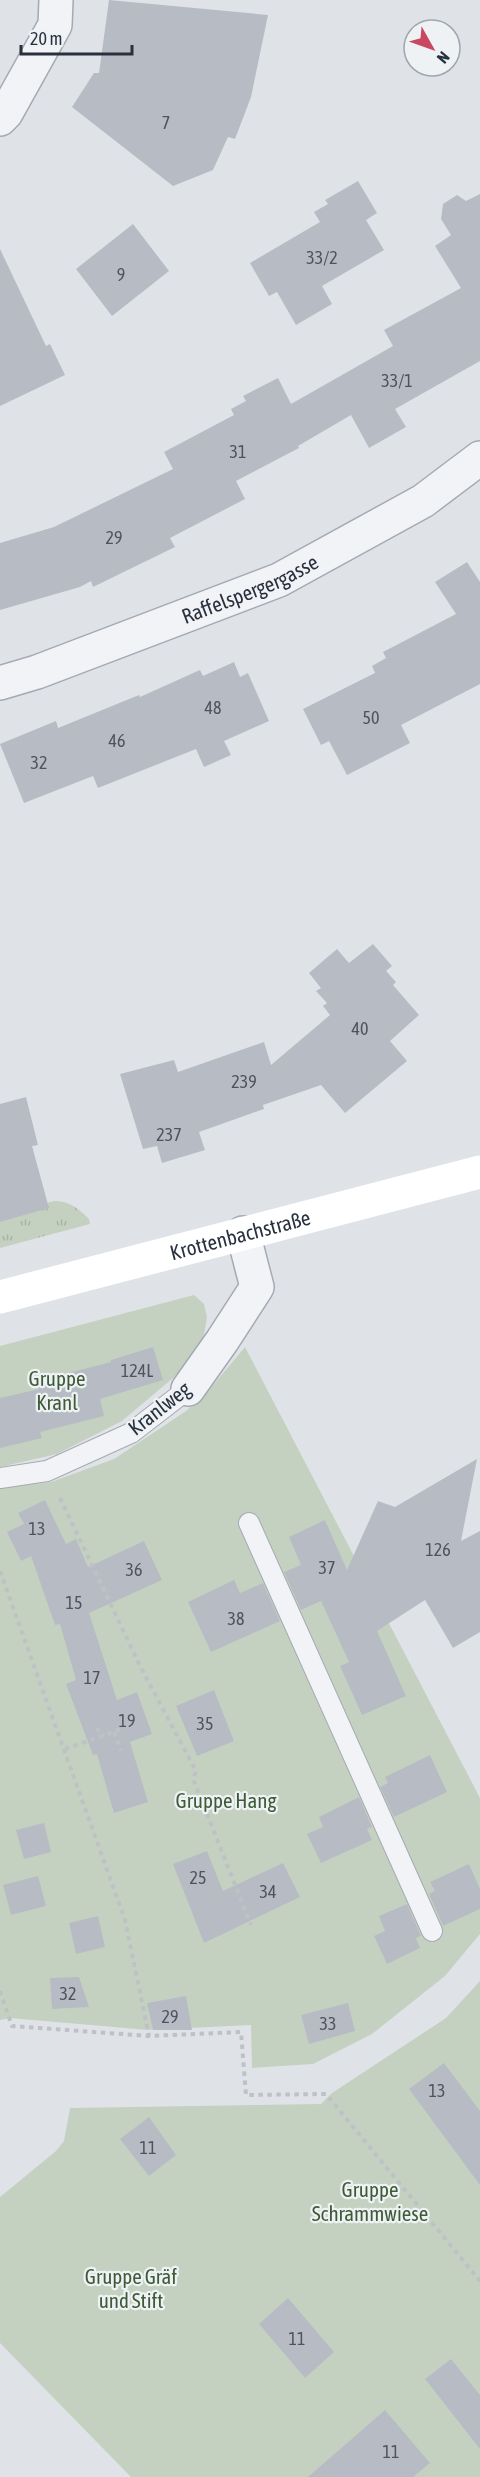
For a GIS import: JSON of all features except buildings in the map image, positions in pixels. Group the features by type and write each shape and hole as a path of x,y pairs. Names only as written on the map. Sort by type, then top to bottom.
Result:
{"main road":[{"name":"Krottenbachstraße","path":"0,1297 480,1172"}],"street":[{"path":"0,119 6,113 55,25 56,0"},
{"name":"Raffelspergergasse","path":"0,682 37,672 279,580 423,501 480,458"},
{"name":"Kranlweg","path":"188,1389 257,1287 243,1233"}],"lane":[{"name":"Kranlweg","path":"0,1478 47,1471 131,1433 188,1389"},
{"path":"249,1524 432,1931"}],"path":[{"path":"47,1471 140,1666 196,1771 194,1779 250,1925"},
{"path":"0,1571 125,1920 150,2036"},
{"path":"96,1728 105,1735"},
{"path":"65,1749 122,1729"},
{"path":"114,1732 121,1751"},
{"path":"0,1991 12,2026 150,2036 241,2032 246,2095 326,2094 480,2281"}],"green space":[{"path":"54,1201 73,1206 89,1219 90,1224 0,1248 0,1215"},
{"name":"Gruppe Kranl","path":"194,1295 204,1304 207,1317 204,1335 195,1355 173,1378 122,1421 57,1454 0,1467 0,1346"},
{"name":"Gruppe Hang","path":"245,1347 480,1798 480,1934 445,1976 372,2034 313,2064 252,2068 251,2025 148,2030 10,2018 0,2020 0,1488 51,1482 114,1459 186,1411 208,1391"},
{"path":"480,1981 480,2477 131,2477 0,2343 0,2197 56,2151 64,2141 70,2108 321,2104 332,2093 446,2018"}],"park label":[{"name":"Gruppe Schrammwiese","path":"370,2201"},
{"name":"Gruppe Gräf und Stift","path":"131,2288"}]}
